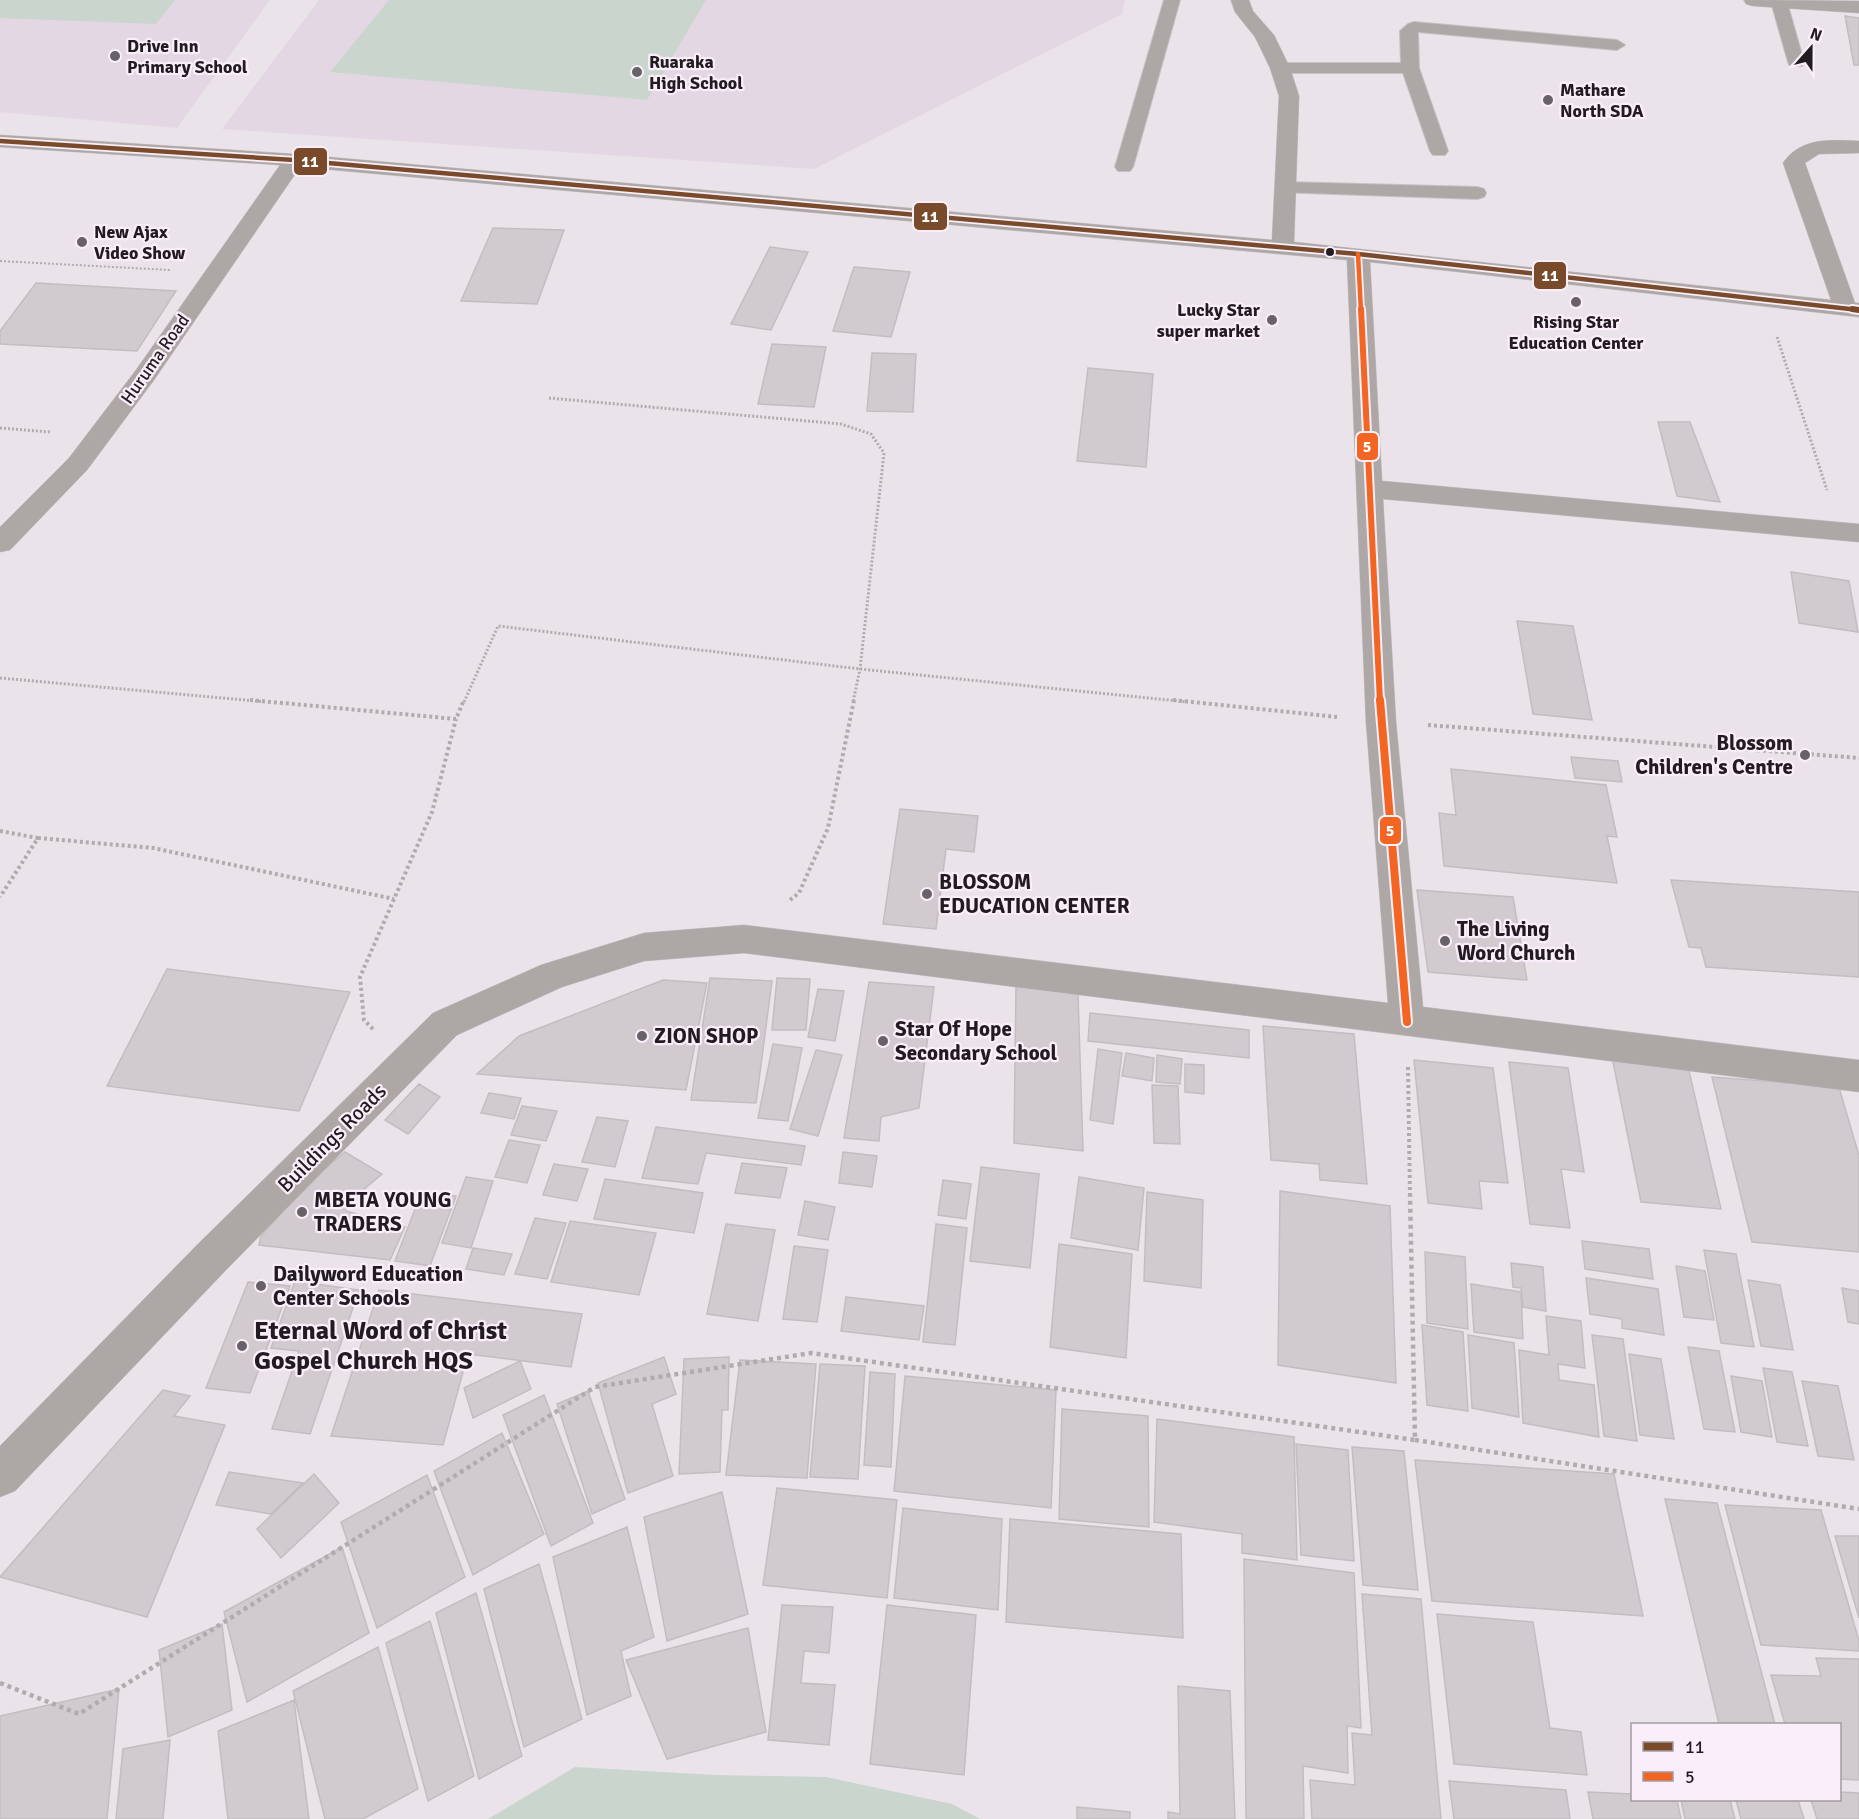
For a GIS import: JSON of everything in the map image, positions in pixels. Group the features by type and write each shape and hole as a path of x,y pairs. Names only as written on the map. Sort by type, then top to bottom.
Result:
{"street":[{"path":"1240,0 1244,12 1264,35 1280,68 1289,96 1283,249"},
{"path":"1753,0 1859,7"},
{"path":"0,141 294,160 1358,254 1852,310 1794,163 1804,152 1814,148 1859,147"},
{"name":"Huruma Road","path":"0,543 78,464 146,375 294,160"},
{"path":"1358,254 1382,722 1407,1022"},
{"path":"1370,489 1849,532"},
{"name":"Buildings Roads","path":"0,1476 221,1248 445,1024 553,975 644,947 744,939 1859,1076"}],"lane":[{"path":"1124,167 1172,0"},
{"path":"1779,2 1796,62"},
{"path":"1439,151 1410,68 1407,37 1408,31 1414,27 1617,45"},
{"path":"1280,68 1410,68"},
{"path":"1285,188 1478,193"}],"path":[{"path":"0,261 216,273"},
{"path":"1765,300 1849,532"},
{"path":"549,398 840,424 871,434 884,453 860,669 828,828 799,893 744,939"},
{"path":"404,1065 364,1020 360,977 432,812 456,719 498,626 860,669 1382,722 1859,759"},
{"path":"0,678 456,719"},
{"path":"0,831 38,838 153,849 394,898"},
{"path":"0,897 38,838"},
{"path":"1407,1022 1415,1440"},
{"path":"0,1683 79,1714 595,1387 811,1353 1415,1440 1859,1509"}],"shaded area":[{"name":"Drive Inn Primary School","path":"0,0 270,0 177,128 0,112"},
{"path":"0,0 175,0 156,24 0,18"},
{"name":"Ruaraka High School","path":"319,0 1125,0 1122,14 814,169 222,129"},
{"path":"389,0 706,0 647,100 330,72"},
{"path":"575,1767 715,1775 826,1777 952,1804 980,1819 488,1819"}],"building":[{"path":"1845,16 1859,18 1859,65 1854,65"},
{"path":"493,228 564,230 537,304 461,301"},
{"path":"770,247 808,252 771,330 731,324"},
{"path":"854,267 910,272 891,337 833,331"},
{"path":"36,283 176,291 137,351 0,344 0,331"},
{"path":"772,344 826,347 814,407 758,404"},
{"path":"872,353 916,354 913,412 867,411"},
{"path":"1088,368 1153,374 1146,467 1077,461"},
{"path":"1658,422 1690,422 1720,502 1677,496"},
{"path":"1791,572 1849,581 1858,632 1799,623"},
{"path":"1517,621 1573,626 1592,720 1533,714"},
{"path":"1571,757 1618,761 1622,782 1575,778"},
{"path":"1451,769 1606,785 1617,837 1607,836 1617,883 1444,866 1439,813 1456,815"},
{"path":"900,809 978,816 974,852 946,849 936,929 883,924"},
{"path":"1671,880 1859,892 1859,977 1706,967 1701,948 1689,947"},
{"path":"1417,890 1513,897 1527,980 1428,972"},
{"path":"167,969 350,992 299,1111 107,1086"},
{"path":"710,978 772,981 756,1103 691,1100"},
{"path":"777,978 810,979 806,1030 772,1030"},
{"path":"663,980 707,983 686,1090 477,1074 519,1036"},
{"path":"869,982 934,987 919,1108 881,1117 879,1141 844,1138"},
{"path":"1016,985 1078,994 1083,1151 1014,1143"},
{"path":"818,989 844,991 835,1041 808,1037"},
{"path":"1090,1013 1249,1030 1249,1058 1088,1041"},
{"path":"1263,1026 1354,1034 1367,1184 1320,1180 1319,1164 1271,1160"},
{"path":"773,1044 802,1048 788,1121 758,1118"},
{"path":"1098,1049 1122,1053 1113,1124 1090,1120"},
{"path":"816,1050 842,1055 818,1136 790,1129"},
{"path":"1611,1052 1686,1058 1721,1209 1641,1202"},
{"path":"1126,1053 1154,1058 1152,1081 1122,1076"},
{"path":"1157,1055 1182,1059 1180,1084 1156,1082"},
{"path":"1414,1060 1493,1068 1508,1183 1479,1181 1482,1209 1428,1203"},
{"path":"1509,1062 1568,1068 1584,1172 1561,1169 1570,1228 1530,1224"},
{"path":"1185,1064 1204,1065 1204,1094 1185,1092"},
{"path":"1712,1077 1839,1087 1859,1156 1859,1252 1752,1242"},
{"path":"419,1084 440,1097 408,1134 385,1120"},
{"path":"1152,1085 1178,1086 1180,1144 1154,1143"},
{"path":"489,1093 521,1098 514,1119 481,1113"},
{"path":"522,1106 557,1111 546,1141 511,1135"},
{"path":"597,1117 628,1121 615,1167 582,1162"},
{"path":"656,1127 805,1146 801,1165 706,1153 698,1184 642,1178"},
{"path":"509,1140 540,1145 527,1183 495,1177"},
{"path":"345,1152 382,1174 345,1205 346,1211 405,1227 390,1260 259,1245 261,1236 308,1183"},
{"path":"843,1152 877,1156 872,1187 839,1183"},
{"path":"742,1163 787,1168 780,1198 735,1193"},
{"path":"554,1164 588,1169 577,1201 543,1195"},
{"path":"981,1167 1039,1174 1030,1268 970,1261"},
{"path":"466,1177 493,1181 471,1248 442,1243"},
{"path":"1079,1177 1144,1188 1138,1250 1071,1238"},
{"path":"605,1179 703,1193 694,1233 594,1219"},
{"path":"943,1180 971,1184 966,1219 938,1215"},
{"path":"422,1191 456,1196 430,1266 395,1261"},
{"path":"1280,1191 1390,1206 1396,1383 1278,1365"},
{"path":"1147,1192 1203,1200 1201,1288 1144,1281"},
{"path":"805,1201 835,1207 828,1240 798,1235"},
{"path":"535,1218 566,1223 547,1279 515,1274"},
{"path":"570,1221 656,1233 639,1295 551,1282"},
{"path":"726,1224 775,1230 758,1321 707,1314"},
{"path":"936,1224 967,1228 955,1345 923,1342"},
{"path":"1582,1241 1649,1249 1653,1279 1585,1269"},
{"path":"1059,1244 1132,1254 1126,1358 1050,1347"},
{"path":"794,1246 828,1250 817,1322 783,1319"},
{"path":"473,1248 512,1254 504,1275 466,1269"},
{"path":"1704,1250 1736,1254 1754,1347 1721,1343"},
{"path":"1425,1252 1465,1257 1468,1329 1427,1323"},
{"path":"1511,1263 1543,1267 1546,1311 1523,1307 1521,1288 1513,1287"},
{"path":"1676,1266 1705,1271 1714,1320 1684,1317"},
{"path":"1586,1278 1658,1289 1664,1335 1622,1328 1622,1319 1590,1314"},
{"path":"1748,1280 1780,1285 1793,1350 1761,1346"},
{"path":"295,1281 359,1290 310,1434 272,1429 299,1351 271,1348"},
{"path":"248,1282 290,1286 250,1393 206,1388"},
{"path":"1471,1284 1521,1292 1523,1339 1474,1332"},
{"path":"1842,1288 1859,1291 1859,1324 1848,1322"},
{"path":"379,1290 582,1314 571,1367 468,1354 443,1445 331,1436"},
{"path":"846,1297 924,1306 919,1340 841,1331"},
{"path":"1546,1316 1581,1321 1585,1368 1558,1364 1559,1380 1594,1385 1599,1437 1523,1423 1519,1350 1549,1355"},
{"path":"1422,1325 1463,1332 1468,1411 1427,1405"},
{"path":"1468,1335 1514,1343 1519,1417 1472,1408"},
{"path":"1592,1335 1623,1339 1637,1441 1604,1436"},
{"path":"1688,1347 1719,1351 1735,1432 1704,1429"},
{"path":"1629,1354 1661,1359 1674,1439 1640,1435"},
{"path":"664,1357 676,1394 652,1404 673,1476 628,1493 598,1383"},
{"path":"729,1357 728,1410 722,1410 720,1472 679,1474 684,1359"},
{"path":"740,1360 816,1364 807,1478 726,1475"},
{"path":"520,1361 531,1389 473,1418 464,1388"},
{"path":"820,1364 865,1366 858,1479 810,1477"},
{"path":"1763,1368 1792,1372 1808,1446 1777,1442"},
{"path":"870,1372 895,1374 891,1467 864,1465"},
{"path":"905,1376 1056,1390 1051,1508 894,1491"},
{"path":"1731,1376 1762,1381 1772,1437 1741,1432"},
{"path":"1802,1381 1838,1386 1854,1460 1818,1456"},
{"path":"163,1390 190,1396 174,1416 225,1425 147,1617 0,1577"},
{"path":"588,1391 625,1499 592,1514 557,1404"},
{"path":"544,1395 593,1523 551,1546 503,1415"},
{"path":"1062,1409 1148,1416 1149,1527 1059,1519"},
{"path":"1157,1419 1294,1437 1297,1560 1242,1553 1242,1534 1154,1522"},
{"path":"502,1433 544,1534 473,1575 434,1471"},
{"path":"1296,1444 1348,1450 1354,1561 1301,1555"},
{"path":"1352,1447 1404,1451 1418,1590 1363,1585"},
{"path":"1415,1460 1614,1474 1643,1616 1432,1601"},
{"path":"229,1472 303,1483 271,1514 216,1505"},
{"path":"314,1474 339,1503 281,1558 257,1529"},
{"path":"427,1475 465,1577 377,1628 341,1522"},
{"path":"777,1488 897,1500 887,1598 763,1585"},
{"path":"722,1492 748,1614 667,1641 644,1517"},
{"path":"1665,1499 1717,1503 1775,1723 1719,1723"},
{"path":"1725,1505 1821,1510 1859,1641 1859,1651 1761,1645"},
{"path":"903,1508 1002,1519 998,1610 894,1598"},
{"path":"1010,1519 1181,1534 1183,1638 1006,1622"},
{"path":"627,1527 654,1637 621,1651 631,1696 587,1715 553,1557"},
{"path":"1835,1536 1859,1536 1859,1618"},
{"path":"342,1547 369,1633 247,1702 224,1612"},
{"path":"1244,1559 1354,1573 1361,1728 1347,1726 1348,1773 1303,1766 1304,1819 1246,1819"},
{"path":"539,1564 582,1719 524,1747 484,1589"},
{"path":"476,1593 522,1756 479,1779 436,1613"},
{"path":"1362,1594 1421,1599 1441,1819 1312,1819 1310,1780 1355,1785 1352,1733 1372,1735"},
{"path":"782,1605 833,1607 829,1653 804,1651 801,1683 835,1685 829,1745 768,1740"},
{"path":"887,1605 976,1615 964,1775 870,1764"},
{"path":"1437,1614 1533,1622 1550,1728 1581,1732 1587,1775 1454,1764"},
{"path":"430,1621 474,1776 428,1801 386,1643"},
{"path":"222,1624 232,1710 168,1737 159,1650"},
{"path":"748,1628 766,1732 667,1759 626,1660"},
{"path":"378,1647 418,1789 363,1819 325,1819 293,1691"},
{"path":"1816,1658 1859,1659 1859,1780 1841,1779 1841,1723 1785,1723 1771,1675 1821,1676"},
{"path":"1178,1686 1230,1691 1235,1819 1168,1819 1168,1812 1180,1814"},
{"path":"119,1689 107,1819 0,1819 0,1716"},
{"path":"294,1700 309,1819 228,1819 218,1731"},
{"path":"170,1740 163,1819 116,1819 123,1749"},
{"path":"1449,1781 1566,1790 1570,1819 1454,1819"},
{"path":"1588,1792 1631,1794 1631,1801 1677,1801 1681,1819 1593,1819"},
{"path":"1841,1792 1859,1793 1859,1819 1817,1819 1811,1801 1841,1801"},
{"path":"1681,1801 1730,1801 1735,1819 1685,1819"},
{"path":"1736,1801 1798,1801 1804,1819 1741,1819"},
{"path":"1077,1807 1130,1812 1130,1819 1077,1819"}],"transit line":[{"name":"11","path":"0,141 294,160 1358,254 1859,310"},
{"name":"5","path":"1358,254 1381,722 1407,1022"}],"place":[{"name":"Drive Inn Primary School","path":"115,56"},
{"name":"Ruaraka High School","path":"637,72"},
{"name":"Mathare North SDA","path":"1548,100"},
{"name":"New Ajax Video Show","path":"82,242"},
{"name":"Rising Star Education Center","path":"1576,302"},
{"name":"Lucky Star super market","path":"1272,320"},
{"name":"Blossom Children's Centre","path":"1805,755"},
{"name":"BLOSSOM EDUCATION CENTER","path":"927,894"},
{"name":"The Living Word Church","path":"1445,941"},
{"name":"ZION SHOP","path":"642,1036"},
{"name":"Star Of Hope Secondary School","path":"883,1041"},
{"name":"MBETA YOUNG TRADERS","path":"302,1212"},
{"name":"Dailyword Education Center Schools","path":"261,1286"},
{"name":"Eternal Word of Christ Gospel Church HQS","path":"242,1346"}]}
